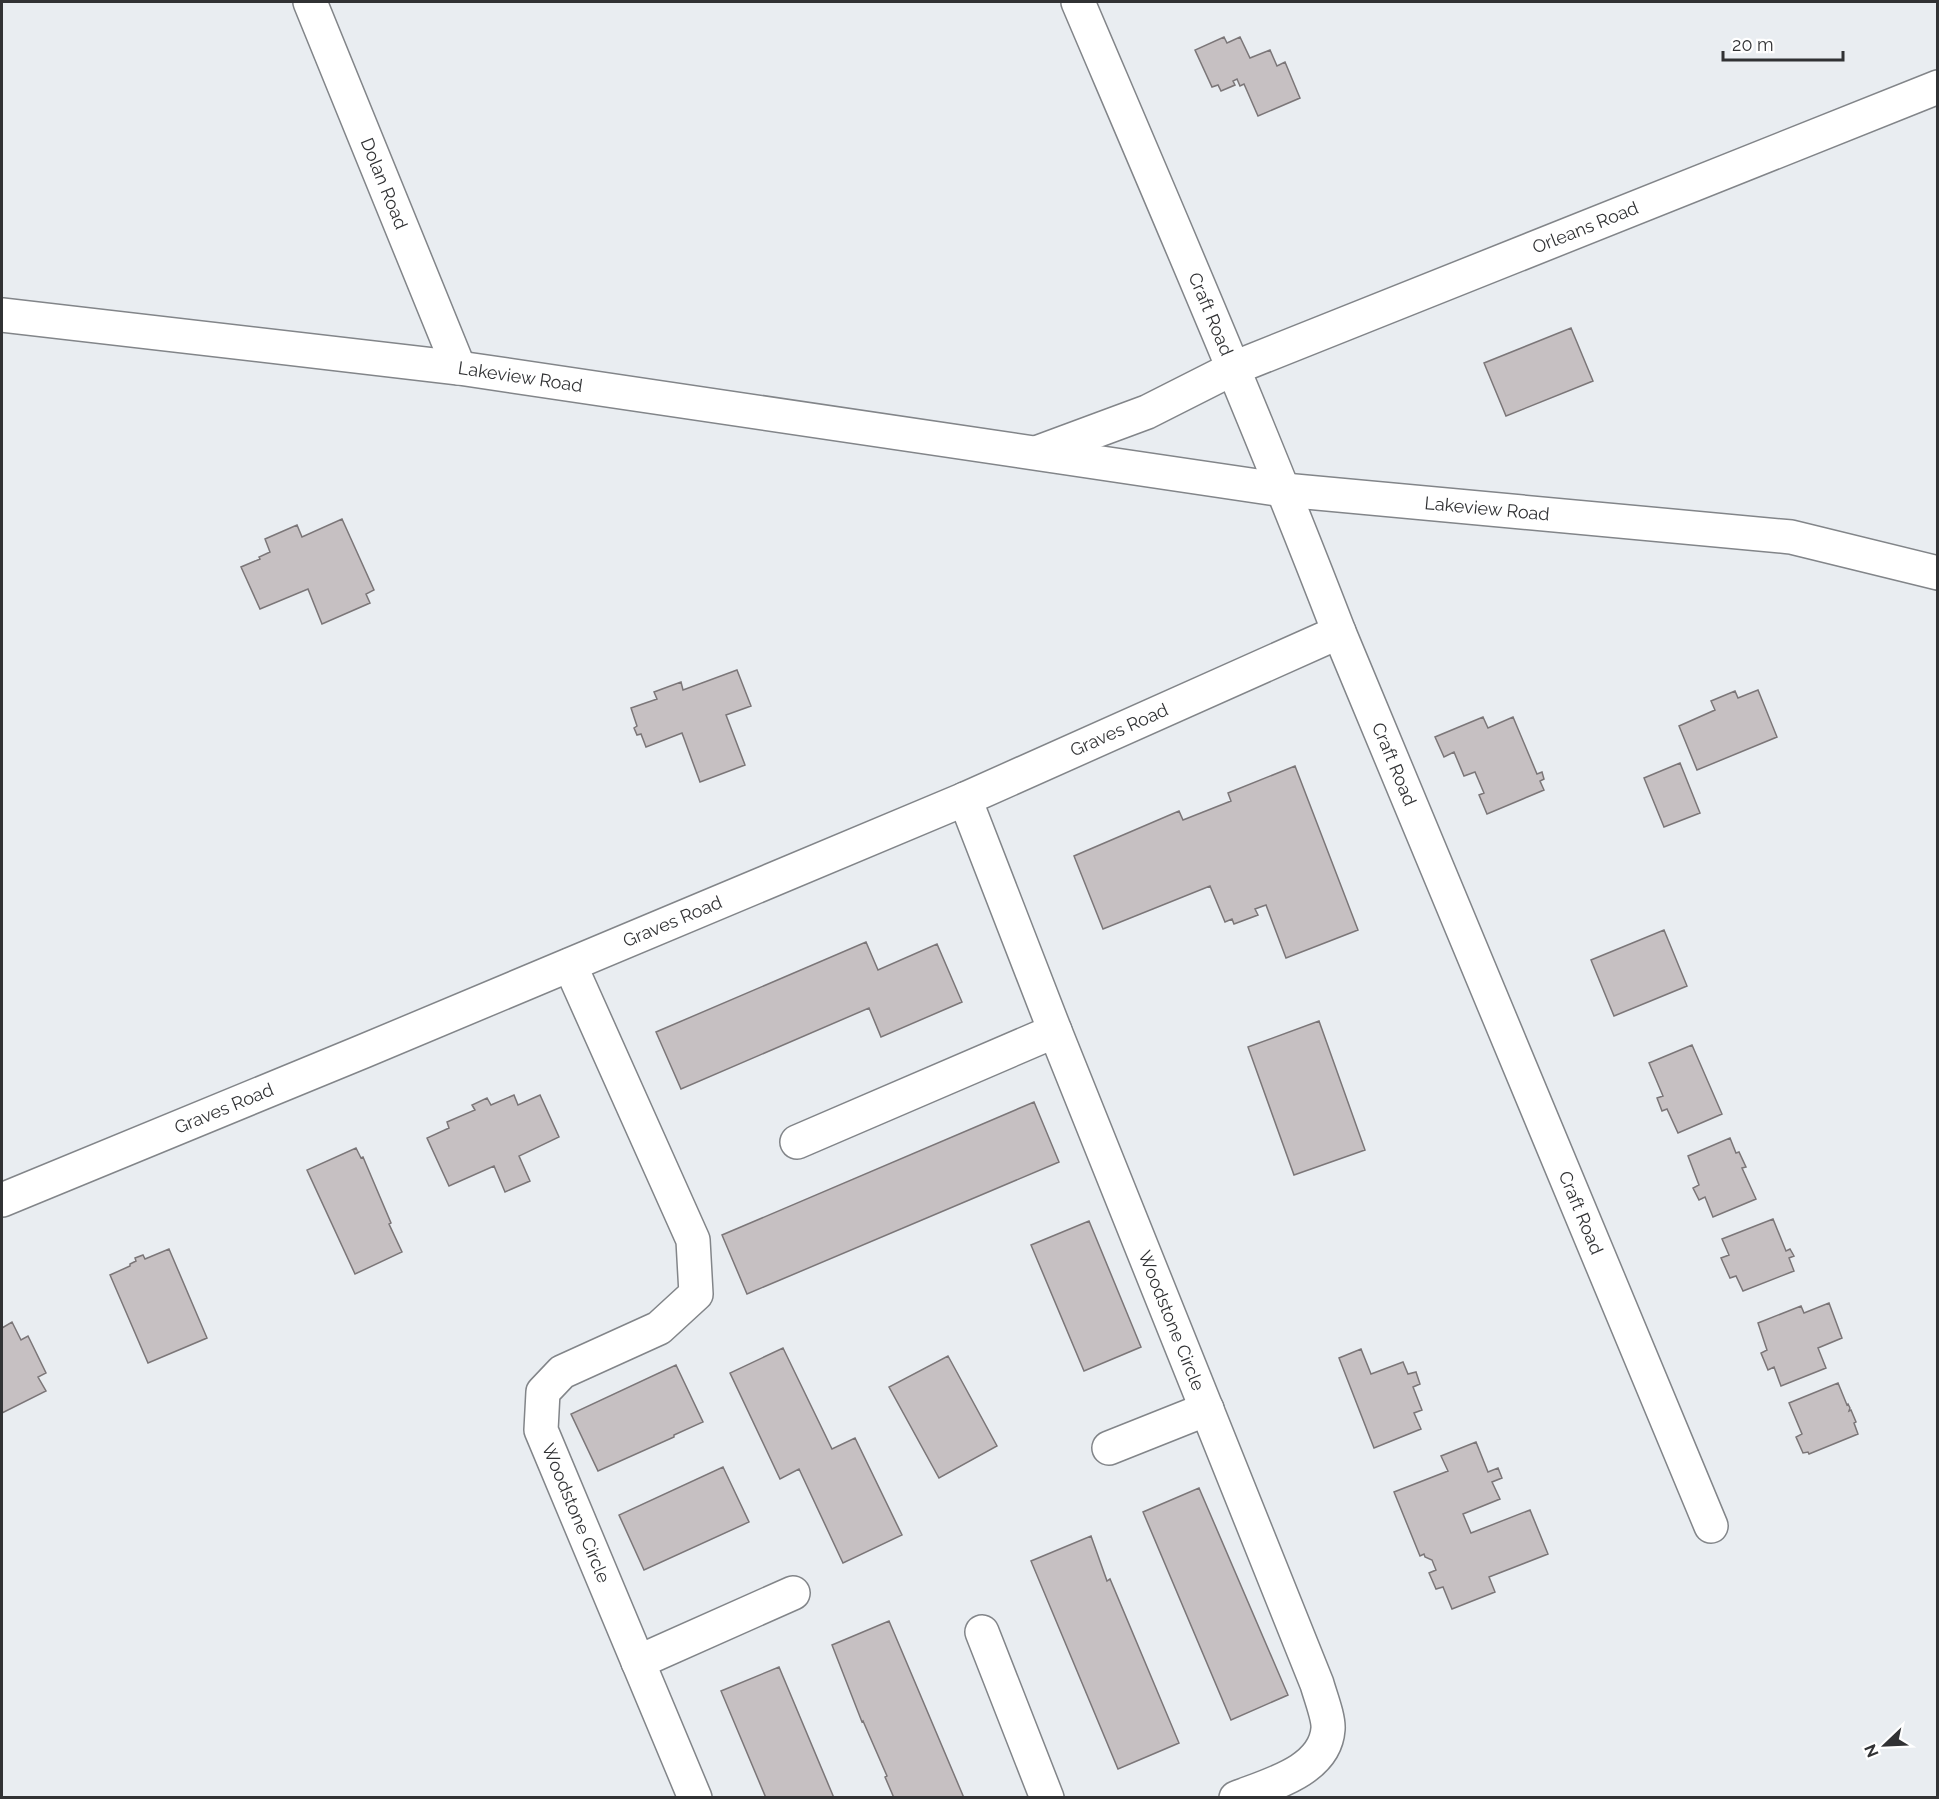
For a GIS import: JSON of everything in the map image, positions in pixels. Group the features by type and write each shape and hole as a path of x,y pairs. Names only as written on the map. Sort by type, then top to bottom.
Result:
{"street":[{"name":"Dolan Road","path":"310,2 459,368"},
{"name":"Craft Road","path":"1078,2 1234,368 1339,632 1711,1526"},
{"name":"Orleans Road","path":"1234,368 1938,87"},
{"name":"Lakeview Road","path":"2,315 459,368 1284,490 1791,537 1938,573"},
{"name":"Lakeview Road","path":"1036,453 1147,412 1234,368"},
{"name":"Graves Road","path":"2,1200 965,799 1339,632"},
{"name":"Woodstone Circle","path":"965,799 1055,1031 1317,1684 1328,1729 1319,1756 1293,1776 1236,1797"},
{"name":"Woodstone Circle","path":"570,965 693,1240 696,1294 659,1328 562,1372 543,1392 542,1430 694,1797"},
{"path":"797,1142 1055,1031"},
{"path":"1109,1448 1207,1409"},
{"path":"638,1662 793,1593"},
{"path":"982,1632 1047,1797"}],"building":[{"path":"1224,37 1227,43 1240,37 1250,58 1270,50 1277,66 1285,62 1300,98 1258,116 1244,84 1240,86 1237,79 1233,81 1235,85 1221,91 1218,85 1212,87 1195,50"},
{"path":"1571,328 1593,381 1506,416 1484,363"},
{"path":"342,519 374,590 366,594 370,603 322,624 308,589 260,609 241,567 270,552 265,539 297,525 302,537"},
{"path":"737,670 751,706 726,715 745,765 700,782 682,733 646,747 641,734 637,735 634,728 637,726 631,708 657,699 654,692 681,682 683,690"},
{"path":"1758,690 1777,737 1697,770 1679,726 1715,710 1711,701 1735,691 1738,698"},
{"path":"1483,717 1488,728 1513,717 1537,774 1542,772 1544,779 1540,781 1544,790 1487,814 1479,795 1484,793 1475,772 1464,776 1454,752 1444,757 1435,737"},
{"path":"1680,763 1700,813 1664,827 1644,778"},
{"path":"1295,766 1358,930 1286,958 1266,905 1255,909 1258,915 1234,924 1232,919 1225,922 1210,886 1103,929 1074,856 1179,811 1183,820 1231,801 1228,793"},
{"path":"1664,930 1687,986 1614,1016 1591,960"},
{"path":"866,942 878,970 937,944 962,1002 881,1037 869,1008 681,1089 656,1032"},
{"path":"1319,1021 1365,1150 1294,1175 1248,1047"},
{"path":"1692,1045 1722,1114 1678,1133 1667,1109 1662,1111 1657,1098 1663,1096 1649,1063"},
{"path":"514,1095 518,1105 540,1095 559,1137 519,1156 530,1181 505,1192 494,1166 449,1186 427,1138 449,1128 447,1122 475,1110 472,1105 487,1098 491,1105"},
{"path":"1034,1102 1059,1162 747,1294 722,1235"},
{"path":"1730,1138 1736,1153 1739,1152 1746,1167 1742,1168 1756,1199 1713,1217 1705,1197 1699,1200 1693,1188 1699,1185 1688,1156"},
{"path":"356,1148 361,1158 363,1157 402,1252 355,1274 307,1170"},
{"path":"1773,1219 1786,1251 1790,1249 1794,1256 1789,1258 1794,1271 1743,1291 1736,1276 1730,1278 1721,1258 1729,1255 1722,1239"},
{"path":"1089,1221 1141,1347 1084,1371 1031,1245"},
{"path":"169,1249 207,1338 148,1363 110,1275 130,1266 136,1261 135,1258 143,1255 145,1259"},
{"path":"1829,1303 1842,1338 1818,1348 1826,1368 1781,1386 1774,1367 1768,1370 1761,1353 1767,1350 1758,1323 1801,1306 1804,1313"},
{"path":"12,1322 21,1340 28,1336 46,1373 38,1377 46,1391 2,1413 2,1328"},
{"path":"783,1348 832,1449 855,1438 902,1535 843,1563 799,1469 780,1479 730,1373"},
{"path":"1361,1349 1371,1374 1403,1362 1408,1374 1416,1372 1420,1384 1413,1387 1422,1410 1414,1413 1421,1429 1374,1448 1339,1358"},
{"path":"948,1356 997,1446 939,1478 889,1387"},
{"path":"676,1365 703,1422 598,1471 571,1414"},
{"path":"1838,1383 1856,1422 1854,1423 1858,1434 1809,1454 1808,1452 1803,1453 1796,1437 1802,1434 1789,1403"},
{"path":"1476,1442 1488,1472 1498,1468 1502,1478 1492,1482 1500,1499 1463,1514 1471,1533 1530,1510 1548,1554 1489,1577 1495,1592 1452,1609 1443,1587 1436,1589 1429,1573 1436,1570 1432,1560 1424,1554 1420,1556 1394,1492 1448,1471 1441,1456"},
{"path":"723,1467 749,1522 644,1570 619,1515"},
{"path":"1199,1488 1288,1695 1231,1720 1143,1512"},
{"path":"1091,1536 1107,1581 1110,1579 1179,1743 1118,1769 1031,1561"},
{"path":"889,1621 964,1798 894,1798 885,1777 887,1776 862,1722 832,1645"},
{"path":"779,1667 834,1798 766,1798 721,1691"}]}
